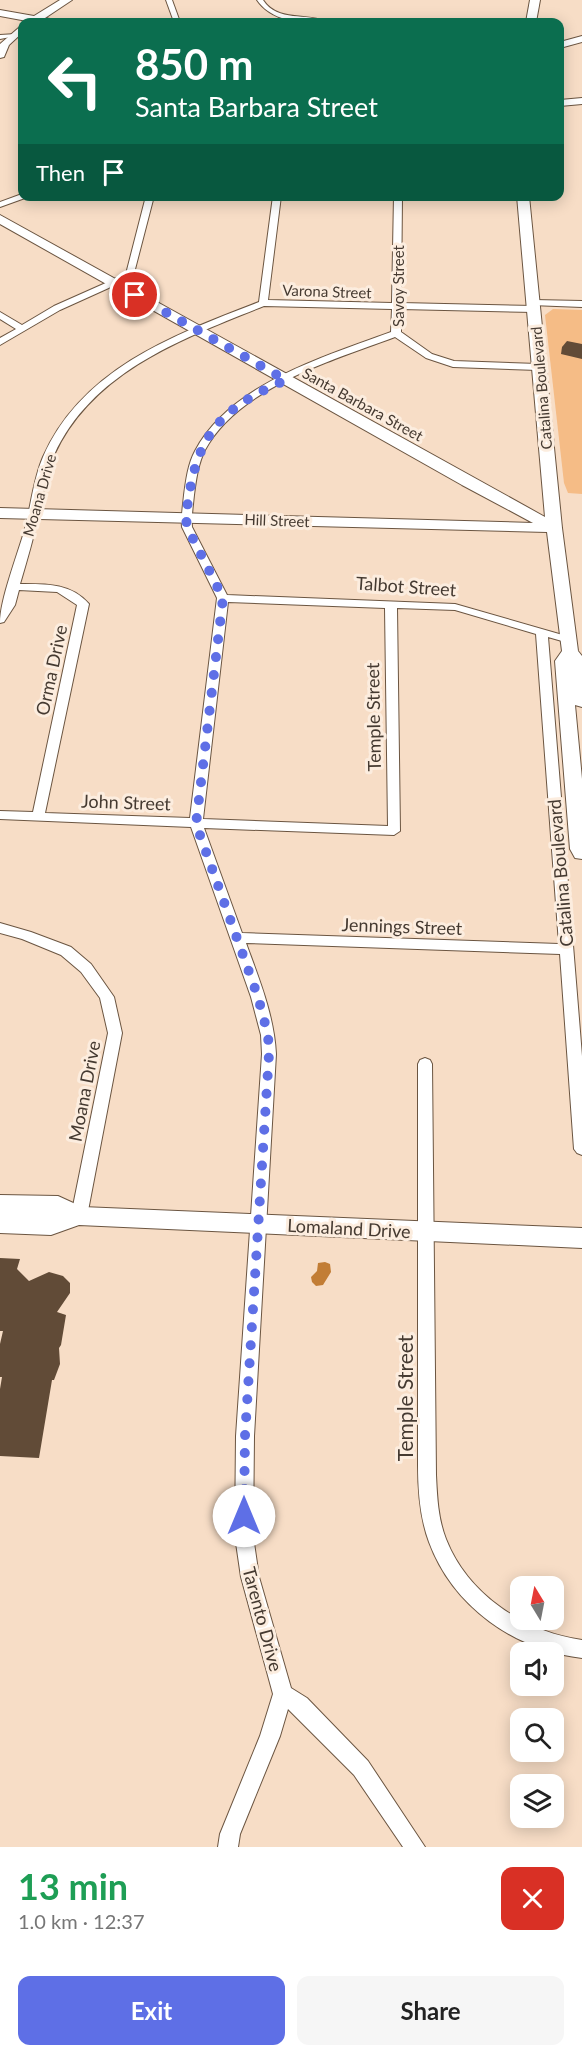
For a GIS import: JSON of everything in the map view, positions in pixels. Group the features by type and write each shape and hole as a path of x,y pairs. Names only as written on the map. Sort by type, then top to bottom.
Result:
{"street":[{"path":"38,18 67,0"},
{"path":"169,0 176,18"},
{"path":"260,0 264,7 278,14 300,18"},
{"path":"532,18 535,0"},
{"path":"0,13 21,18"},
{"path":"0,37 18,32"},
{"path":"0,55 18,32"},
{"path":"564,44 582,39"},
{"path":"564,103 582,101"},
{"path":"0,206 18,198"},
{"path":"0,342 57,308 124,279 132,270 149,201"},
{"path":"263,303 276,201"},
{"name":"Savoy Street","path":"399,201 396,333 429,356 453,364 538,367"},
{"name":"Catalina Boulevard","path":"524,201 554,528 565,613 578,662 582,702"},
{"name":"Santa Barbara Street","path":"0,219 554,528"},
{"name":"Varona Street","path":"263,303 396,306 582,304"},
{"name":"Moana Drive","path":"0,620 9,605 48,456 64,427 80,405 114,375 139,358 197,330 263,303"},
{"path":"0,315 21,328"},
{"path":"223,598 187,527 186,517 194,469 199,452 209,435 220,422 245,401 286,380 396,333"},
{"name":"Hill Street","path":"0,513 554,528"},
{"name":"Orma Drive","path":"14,586 61,589 73,593 83,604 38,817"},
{"name":"Talbot Street","path":"223,598 455,607 494,616 574,644"},
{"name":"Tarento Drive","path":"223,598 196,824 258,997 268,1035 269,1074 257,1224 245,1436 244,1536 250,1576 283,1694 270,1736 230,1834 228,1847"},
{"name":"Temple Street","path":"391,603 394,831"},
{"path":"565,613 574,625 582,628"},
{"name":"Catalina Boulevard","path":"542,633 582,1149"},
{"name":"Catalina Boulevard","path":"574,644 563,661 579,849 582,853"},
{"name":"John Street","path":"0,815 394,831"},
{"name":"Moana Drive","path":"0,928 26,934 66,951 86,968 107,997 115,1033 79,1216"},
{"name":"Jennings Street","path":"237,938 566,949"},
{"name":"Temple Street","path":"425,1064 427,1488 437,1539 459,1578 503,1619 546,1642 582,1649"},
{"name":"Lomaland Drive","path":"0,1204 58,1205 79,1216"},
{"name":"Lomaland Drive","path":"0,1223 51,1225 79,1216 582,1238"},
{"path":"283,1694 300,1705 361,1768 415,1847"}],"shaded area":[{"path":"553,309 582,310 582,494 568,493 564,483 545,315"},
{"path":"318,1263 330,1264 331,1272 323,1285 316,1286 311,1277 317,1271"}],"building":[{"path":"567,341 582,344 582,359 561,354 562,347"},
{"path":"0,1258 20,1259 17,1269 29,1281 49,1272 63,1276 70,1283 70,1293 57,1312 66,1315 59,1348 60,1364 52,1380 39,1458 0,1456 2,1377 0,1377 0,1344 3,1331 0,1331"}],"route":[{"path":"135,295 286,380 245,401 220,422 209,435 199,452 194,469 186,517 187,527 223,598 196,824 258,997 268,1035 269,1074 257,1224 245,1436 244,1516"}]}
